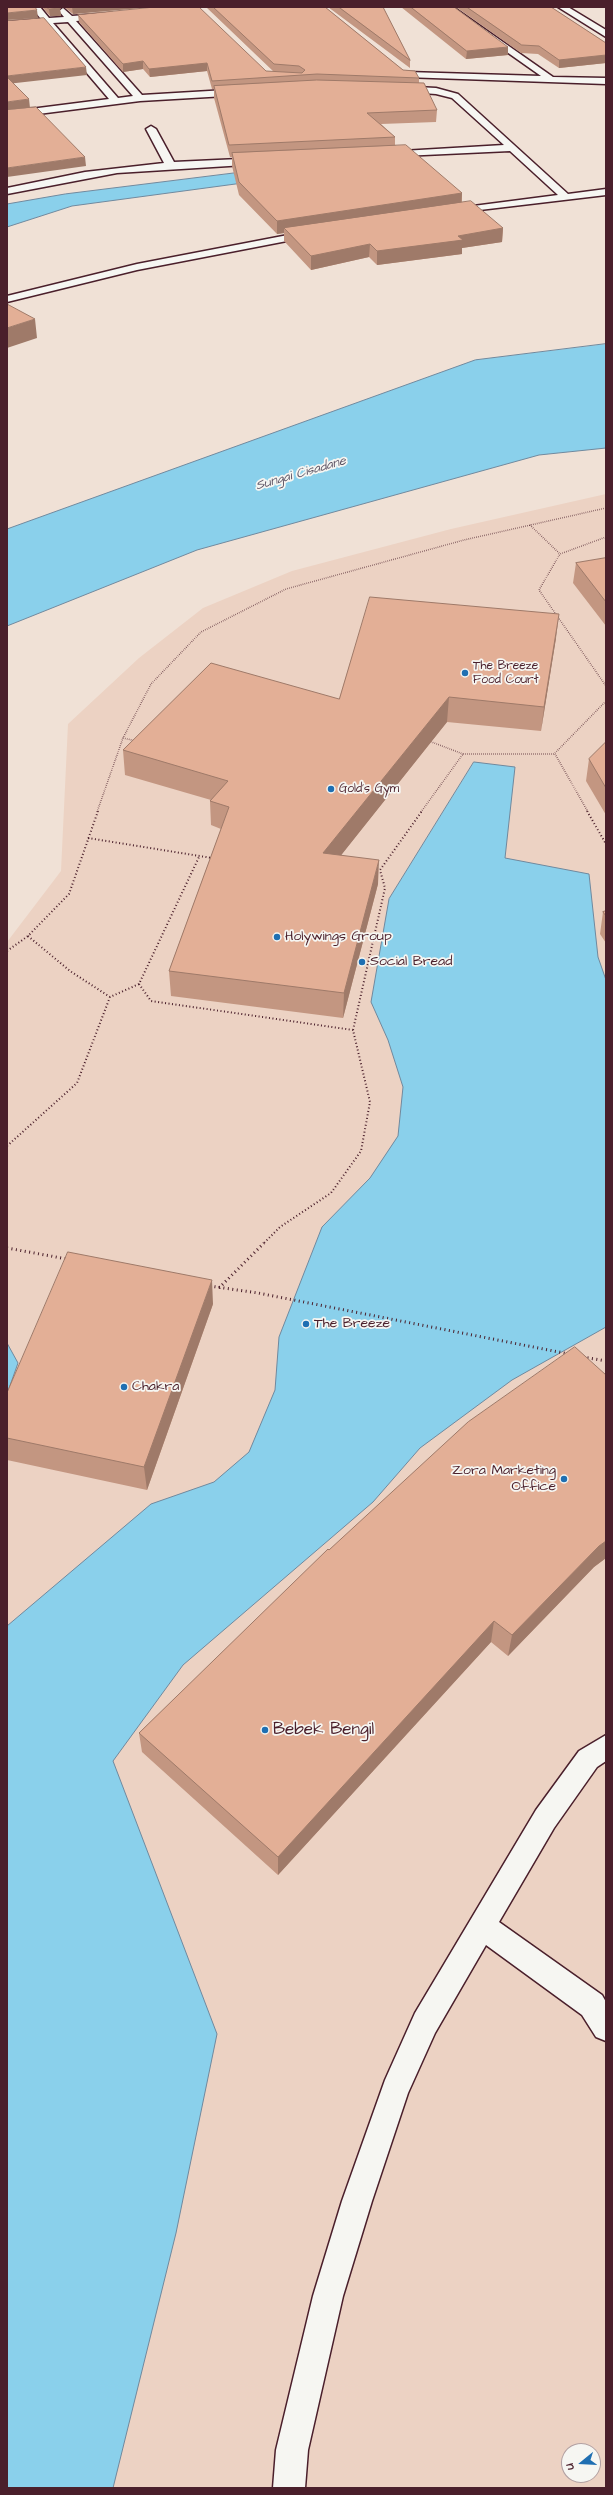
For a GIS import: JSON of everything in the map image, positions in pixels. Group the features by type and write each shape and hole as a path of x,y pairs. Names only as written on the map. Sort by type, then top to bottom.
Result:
{"street":[{"path":"35,7 116,101"},
{"path":"60,7 140,98"},
{"path":"447,7 549,78"},
{"path":"562,7 606,34"},
{"path":"7,25 116,14"},
{"path":"395,75 407,72 606,81"},
{"path":"390,89 436,91 452,94 465,103 555,189 566,197"},
{"path":"7,115 140,98 254,91"},
{"path":"150,129 170,164"},
{"path":"378,156 512,148"},
{"path":"7,191 95,173 170,164 268,161"},
{"path":"445,203 606,183"},
{"path":"440,213 606,192"},
{"path":"7,299 137,267 322,232"},
{"path":"113,261 148,253"},
{"path":"128,258 137,267"}],"lane":[{"path":"289,2488 292,2450 326,2304 357,2201 396,2090 425,2023 545,1819 588,1759 606,1747"},
{"path":"482,1926 592,2005 606,2027"}],"path":[{"path":"7,951 28,936 69,894 123,738 151,684 201,632 286,589 464,540 606,508"},
{"path":"530,525 560,554"},
{"path":"606,537 560,554 539,590 606,686"},
{"path":"427,740 463,754 554,754 606,701"},
{"path":"123,738 138,741"},
{"path":"380,870 463,754"},
{"path":"554,754 606,844"},
{"path":"88,838 199,857 215,858"},
{"path":"7,1146 77,1083 110,997 138,984 199,857"},
{"path":"373,870 380,870"},
{"path":"219,1288 280,1227 331,1193 361,1151 370,1102 353,1030 385,888 380,870"},
{"path":"28,936 70,971 110,997"},
{"path":"138,984 151,1001 353,1030"},
{"path":"7,1248 75,1261"},
{"path":"204,1285 258,1293 606,1361"}],"shaded area":[{"name":"The Breeze","path":"606,494 606,2488 7,2488 7,942 61,871 68,724 139,658 203,608 292,571 451,529"}],"water":[{"path":"259,170 280,178 72,206 7,227 7,204 65,194"},
{"name":"Sungai Cisadane","path":"606,344 606,448 539,455 197,550 7,626 7,529 475,360"},
{"path":"474,762 515,767 505,858 589,874 598,957 606,980 606,1327 512,1380 420,1448 373,1502 183,1665 113,1761 217,2034 176,2233 113,2488 7,2488 7,1626 151,1504 214,1482 249,1452 275,1390 279,1337 322,1227 370,1178 398,1136 403,1087 388,1040 371,1002 389,899"},
{"path":"7,1343 18,1363 7,1394"}],"building":[{"path":"7,7 35,7 37,10 7,13"},
{"path":"47,7 59,7 60,8 49,9"},
{"path":"155,7 199,7 266,71 302,73 305,70 299,66 274,64 213,7 325,7 403,70 415,71 419,78 317,74 212,81 207,63 149,69 143,61 123,64 78,15"},
{"path":"339,7 383,7 410,60"},
{"path":"411,7 454,7 508,47 467,51"},
{"path":"467,7 551,7 606,43 606,55 559,60 539,46 522,45"},
{"path":"44,18 86,67 7,76 7,21"},
{"path":"7,77 29,99 7,102"},
{"path":"317,80 424,83 437,110 367,113 395,137 229,145 214,86"},
{"path":"36,107 85,157 7,168 7,110"},
{"path":"406,145 462,193 277,221 239,182 232,153"},
{"path":"471,201 503,228 458,236 463,240 377,251 370,244 311,256 284,228"},
{"path":"7,304 35,319 7,328"},
{"path":"606,558 606,602 576,563"},
{"path":"370,597 559,614 544,707 449,697 323,853 379,860 344,993 169,971 229,807 210,801 228,781 123,750 211,663 339,699"},
{"path":"606,742 606,788 589,759"},
{"path":"68,1252 212,1280 144,1467 7,1438 7,1393"},
{"path":"575,1347 606,1375 606,1541 599,1546 512,1635 494,1621 278,1857 139,1733 328,1549 329,1550 468,1422"}],"place":[{"name":"The Breeze Food Court","path":"465,673"},
{"name":"Gold's Gym","path":"331,789"},
{"name":"Holywings Group","path":"277,937"},
{"name":"Social Bread","path":"362,962"},
{"name":"The Breeze","path":"306,1324"},
{"name":"Chakra","path":"124,1387"},
{"name":"Zora Marketing Office","path":"564,1479"},
{"name":"Bebek Bengil","path":"265,1730"}]}
